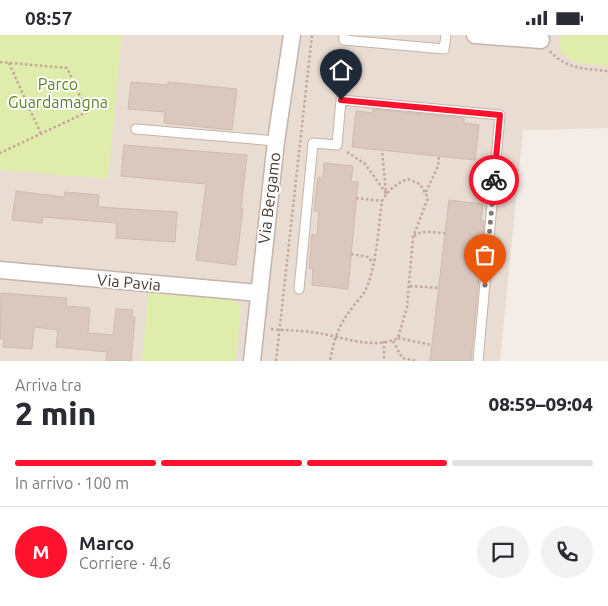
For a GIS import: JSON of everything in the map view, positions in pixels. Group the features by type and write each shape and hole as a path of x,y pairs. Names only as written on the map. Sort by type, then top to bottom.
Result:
{"street":[{"name":"Via Bergamo","path":"252,361 276,141 292,35"},
{"path":"475,35 541,40"},
{"name":"Via Pavia","path":"0,270 258,293"}],"lane":[{"path":"344,35 344,40 444,49 446,35"},
{"path":"299,289 313,143 337,145 341,100 500,115 478,361"},
{"path":"136,129 276,141"}],"path":[{"path":"276,361 312,35"},
{"path":"541,40 553,55 573,67 608,71"},
{"path":"0,62 68,68 87,112 0,153"},
{"path":"9,63 41,134"},
{"path":"337,145 365,164 386,193"},
{"path":"382,150 386,193"},
{"path":"426,192 435,175 439,156"},
{"path":"330,361 334,336 342,321 365,292 373,263 382,201 386,193 400,182 408,179 420,184 428,198 413,237 407,307 398,338"},
{"path":"356,199 382,201"},
{"path":"413,237 426,231 445,233"},
{"path":"352,254 368,257 373,263"},
{"path":"410,286 439,288"},
{"path":"255,328 308,331 363,342 393,341 398,338 432,345"},
{"path":"384,341 384,361"},
{"path":"393,341 402,358 418,361"}],"shaded area":[{"path":"0,35 608,35 608,128 523,130 500,361 0,361"}],"green space":[{"name":"Parco Guardamagna","path":"0,35 122,35 108,179 0,170"},
{"path":"561,35 608,35 608,66 576,63 559,51"},
{"path":"148,293 234,300 239,304 241,310 236,361 142,361"}],"building":[{"path":"131,82 168,85 168,82 237,89 232,130 164,123 165,112 128,109"},
{"path":"373,109 464,118 464,123 479,125 475,160 352,147 356,111 373,113"},
{"path":"124,145 247,155 236,265 196,260 206,184 121,176"},
{"path":"324,163 353,166 351,182 358,182 348,289 312,285 313,269 309,268 312,234 317,235 319,212 314,211 318,177 323,178"},
{"path":"16,191 64,197 65,192 99,195 98,207 177,212 175,242 116,238 117,223 43,217 42,223 12,220"},
{"path":"449,200 483,204 481,221 484,221 471,361 430,361"},
{"path":"1,293 67,298 66,306 90,308 88,333 113,335 116,309 133,310 132,317 135,317 131,361 106,361 107,352 56,347 58,330 34,327 32,349 3,347 4,339 0,339"}],"way so far":[{"path":"485,285 494,180"}],"route":[{"path":"341,100 500,115 494,180"}]}
